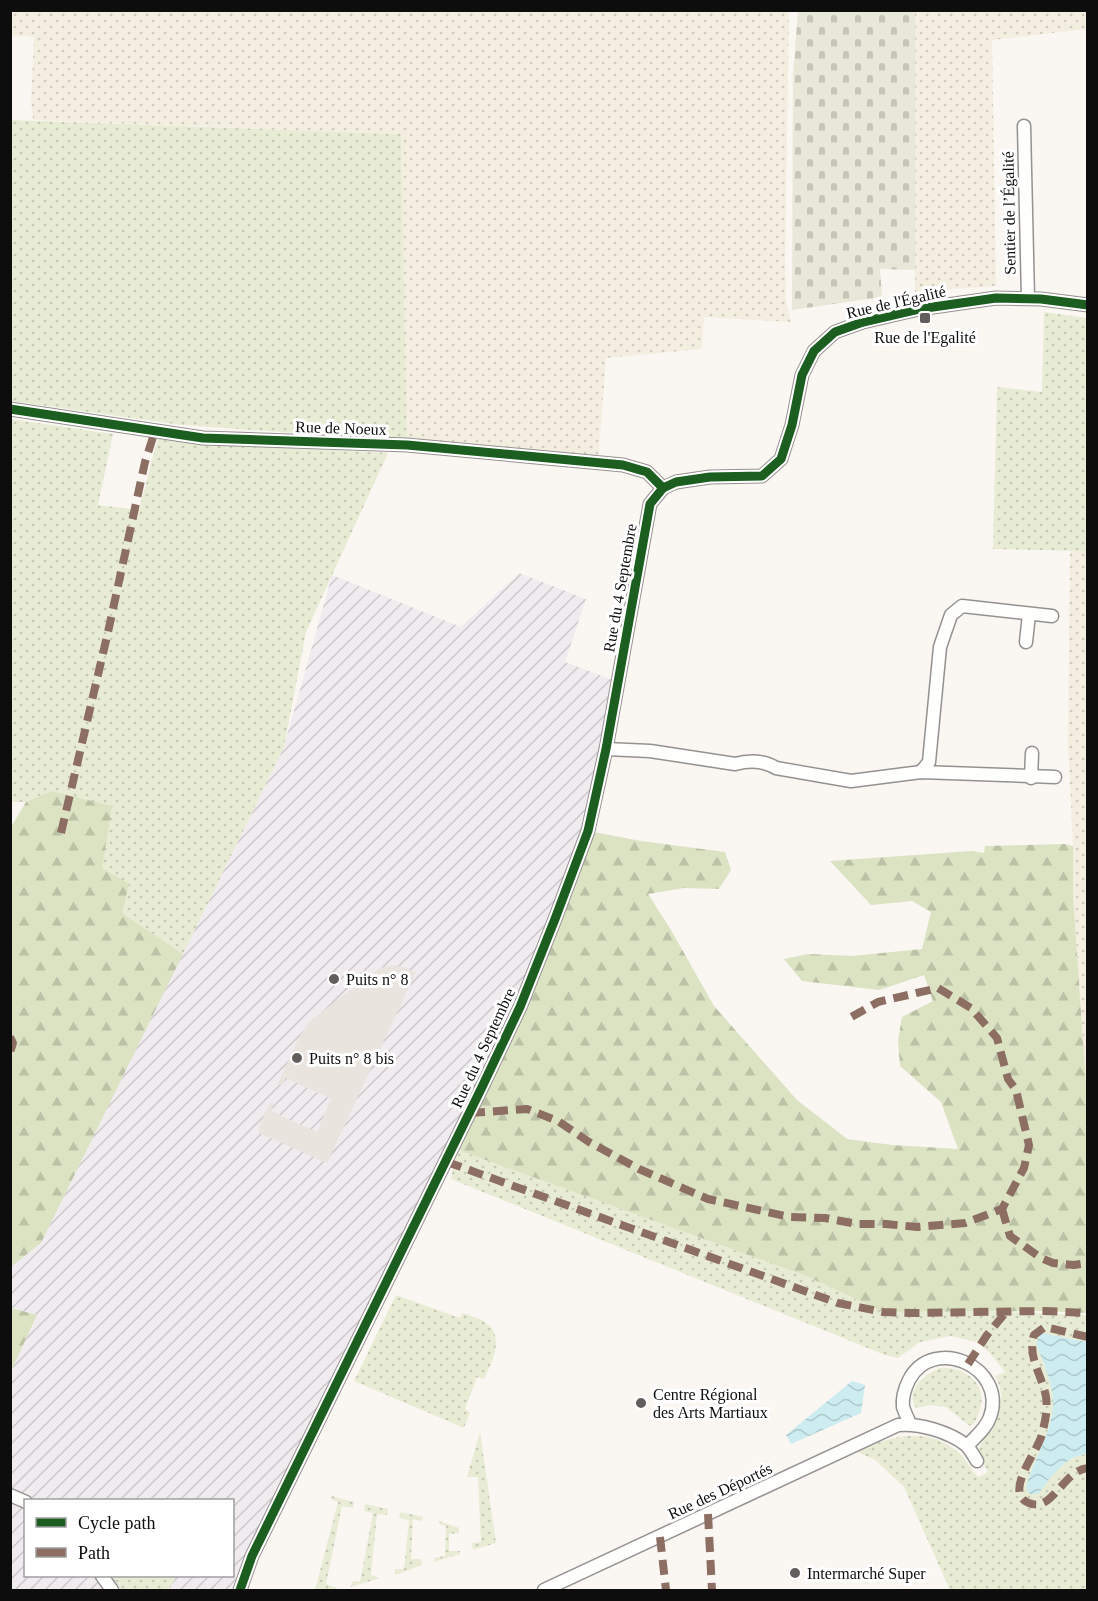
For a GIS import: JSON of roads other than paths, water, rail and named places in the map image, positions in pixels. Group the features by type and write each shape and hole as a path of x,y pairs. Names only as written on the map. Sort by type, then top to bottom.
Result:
{"street":[{"name":"Sentier de l’Égalité","path":"1024,126 1028,298"},
{"name":"Rue de l'Égalité","path":"663,488 676,482 710,477 762,476 782,459 802,375 814,351 835,332 863,322 919,309 996,298 1028,298 1088,305"},
{"name":"Rue de Noeux","path":"10,409 203,438 407,446 623,465 648,472 663,488"},
{"name":"Rue du 4 Septembre","path":"240,1590 252,1556 387,1279 447,1162 520,1007 555,920 588,831 606,748 650,504 663,488"},
{"path":"921,772 929,762 940,647 951,615 962,606 1052,616"},
{"path":"1026,642 1029,614"},
{"path":"606,748 650,751 735,764 747,760 767,763 776,768 851,781 921,772 1031,778 1055,777"},
{"path":"1031,778 1032,753"},
{"path":"967,1446 982,1430 990,1417 992,1403 990,1389 984,1376 974,1366 961,1360 948,1358 934,1360 921,1366 911,1377 904,1390 903,1406 910,1424 934,1430 967,1446 977,1461"},
{"name":"Rue des Déportés","path":"544,1590 898,1425 910,1424"},
{"path":"10,1495 24,1501"},
{"path":"103,1577 112,1590"}],"water":[{"path":"1041,1333 1087,1342 1087,1454 1065,1463 1038,1494 1029,1494 1026,1487 1047,1432 1053,1409 1050,1383 1036,1343"},
{"path":"852,1381 865,1385 861,1413 791,1444 786,1435"}],"place":[{"name":"Rue de l'Egalité","path":"925,318"},
{"name":"Puits n° 8","path":"334,979"},
{"name":"Puits n° 8 bis","path":"297,1058"},
{"name":"Centre Régional des Arts Martiaux","path":"641,1403"},
{"name":"Intermarché Super","path":"795,1573"}]}
